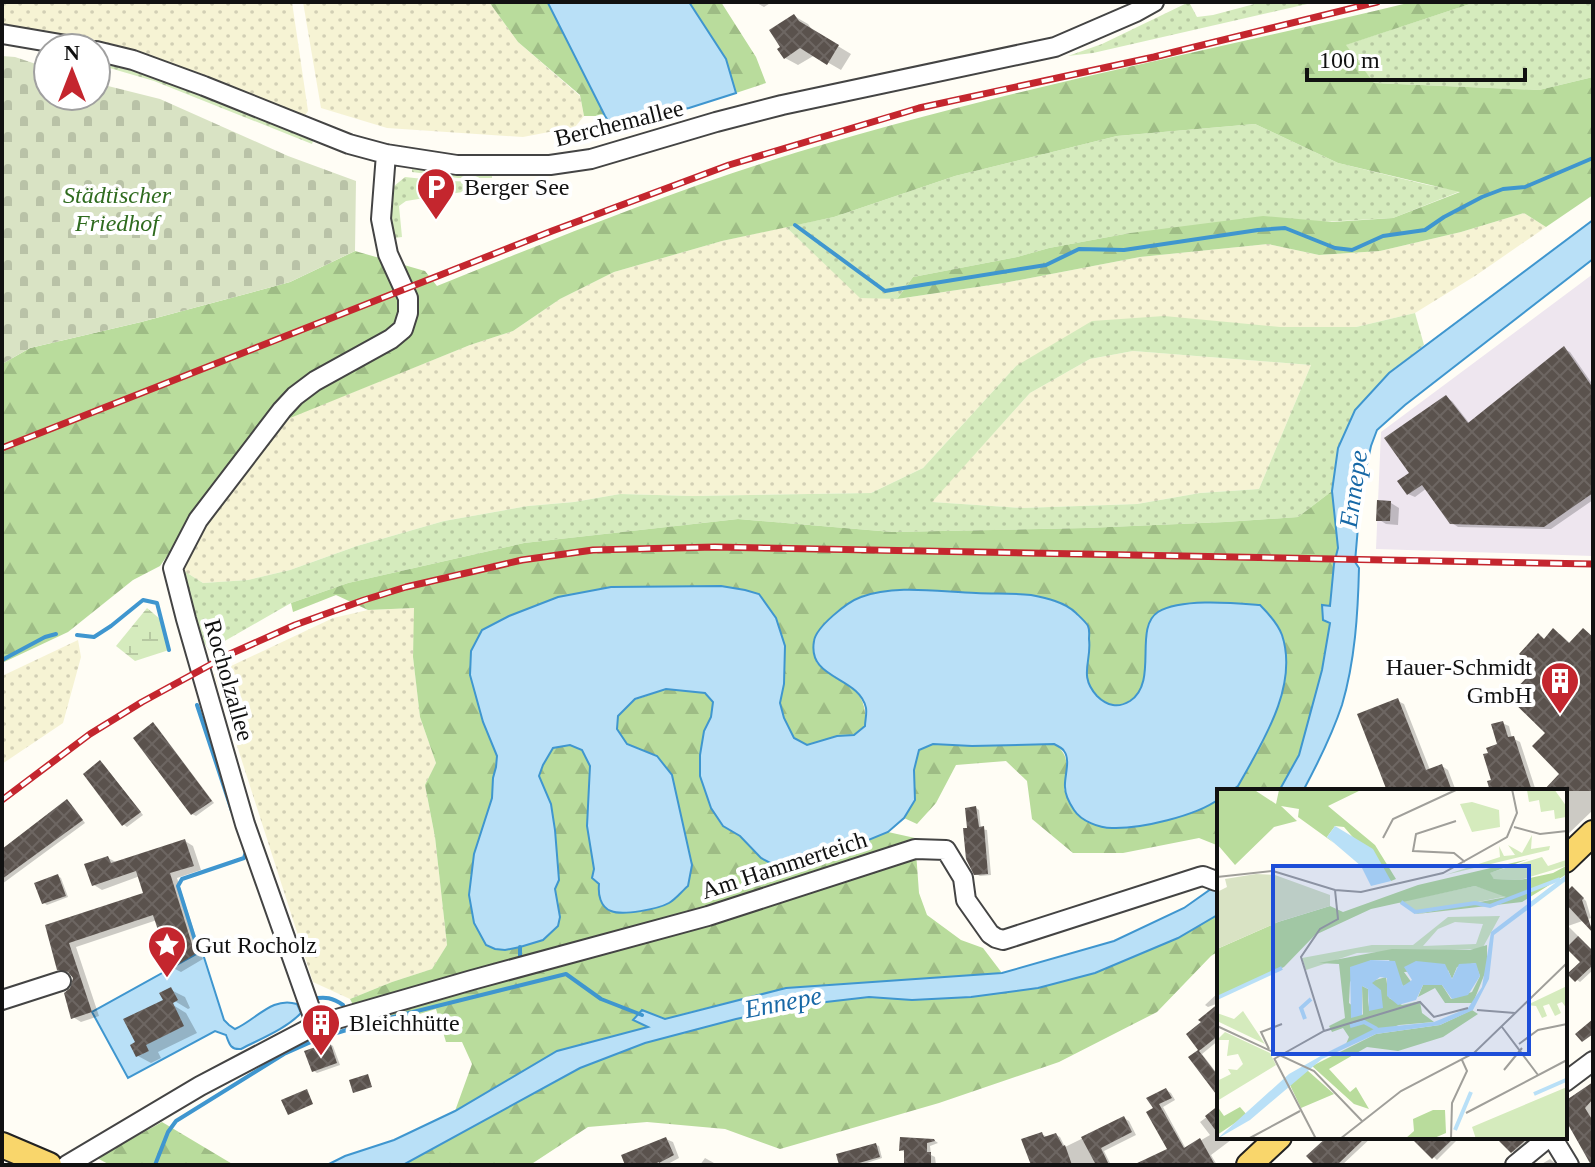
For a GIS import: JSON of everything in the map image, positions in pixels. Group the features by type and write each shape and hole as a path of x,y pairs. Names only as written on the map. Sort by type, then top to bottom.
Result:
{"main road":[{"path":"1567,858 1593,833"},
{"path":"1249,1165 1277,1139"},
{"path":"2,1145 49,1165"}],"street":[{"name":"Berchemallee","path":"112,55 386,154 457,165 550,165 591,159 782,105 1055,47 1154,2"},
{"path":"2,34 32,39"},
{"name":"Rocholzallee","path":"316,1025 245,824 173,568 198,520 295,396 403,329 408,298 388,254 381,219 386,154"},
{"name":"Am Hammerteich","path":"316,1025 708,916 915,849 946,850 963,878 966,900 990,934 1003,940 1199,877 1216,881"},
{"path":"2,1000 61,981"},
{"path":"67,1165 200,1086 316,1025"},
{"path":"1567,1080 1593,1061"},
{"path":"1515,1165 1548,1139"},
{"path":"1551,1139 1569,1165"}],"shaded area":[{"path":"2,2 292,2 308,111 303,118 112,47 112,32 48,32 2,26"},
{"path":"303,2 489,2 518,42 580,96 584,116 575,127 523,137 387,128 321,108"},
{"path":"1524,213 1546,227 1415,313 1356,327 1280,327 1016,366 923,468 871,493 620,494 444,521 357,546 290,570 248,580 203,583 184,571 189,550 199,533 262,449 291,417 470,345 513,331 560,299 614,272 722,241 786,227 860,297 897,299 1004,283 1140,257 1268,244 1319,255 1380,251"},
{"path":"1593,274 1593,556 1376,549 1381,432"},
{"path":"1133,351 1311,365 1259,489 1200,493 1137,504 1022,508 931,502 1030,393 1090,359"},
{"path":"415,608 413,657 420,717 436,763 425,785 435,837 447,945 432,969 350,999 313,982 214,674 333,618 368,610"},
{"path":"78,640 81,657 63,723 2,764 2,676"}],"green space":[{"path":"489,2 548,3 605,116 584,116 580,95 518,42"},
{"path":"689,2 721,2 756,57 766,83 736,93 726,59"},
{"path":"1189,2 1197,17 1262,2 1316,2 1068,56 1102,44"},
{"path":"1412,2 1476,2 1346,45 1374,83 1539,90 1593,77 1593,195 1546,227 1524,213 1380,251 1319,255 1268,244 1140,257 1004,283 897,299 913,277 1049,248 1130,233 1263,216 1332,222 1393,218 1460,192 1338,163 1255,124 1117,136 955,176 834,217 722,241 614,272 560,299 513,331 470,345 263,429 207,499 160,566 133,580 68,632 2,663 2,364 30,348 290,282 355,251 425,271 437,286 683,190 846,138 1006,96"},
{"path":"1476,2 1593,2 1593,77 1539,90 1374,83 1345,45"},
{"name":"Städtischer Friedhof","path":"2,56 32,63 32,112 112,112 112,87 160,99 288,156 356,181 355,251 290,282 30,348 2,364"},
{"path":"112,65 203,96 308,138 313,141 312,144 154,81 112,69"},
{"path":"1255,124 1338,163 1461,191 1393,218 1130,233 1049,248 913,277 897,299 860,298 786,227 834,217 955,176 1117,136"},
{"path":"412,169 492,175 492,178 458,178 412,172"},
{"path":"405,177 500,182 500,186 406,201 399,206 402,237 394,238 391,209 393,187"},
{"path":"1415,313 1424,345 1389,373 1338,448 1332,491 1298,517 1086,528 892,532 738,519 524,543 348,583 291,603 209,650 195,630 184,571 203,583 248,580 290,570 357,546 444,521 620,494 871,493 923,468 1016,366 1092,321 1164,316 1280,327 1356,327","holes":["1133,351 1311,365 1259,489 1200,493 1137,504 1022,508 932,502 1030,393 1090,359"]},
{"path":"1332,491 1338,548 1330,606 1323,605 1330,623 1322,670 1299,755 1280,789 1234,789 1267,732 1286,673 1282,634 1268,613 1146,662 1137,694 1122,705 1115,705 1102,700 1088,684 1086,666 1090,647 1055,601 1029,595 892,590 862,596 816,662 857,693 865,712 865,726 854,735 837,736 807,745 794,738 784,718 780,702 784,684 776,618 759,594 745,590 611,587 558,597 482,630 483,722 497,756 487,819 495,949 523,945 560,917 555,888 551,804 539,776 553,748 570,744 582,750 590,766 587,826 594,869 592,877 599,884 598,892 633,912 668,903 657,756 627,744 617,729 618,716 635,700 666,689 705,693 714,702 704,731 711,808 722,826 740,836 761,858 803,867 888,832 915,838 919,893 927,915 961,940 983,948 1002,973 786,988 690,1012 557,1051 455,1111 472,1064 462,1042 446,1042 436,1009 366,1030 350,999 432,969 447,945 435,837 425,785 436,763 420,717 413,657 414,608 368,610 336,595 293,612 291,603 348,583 524,543 738,519 892,532 1086,528 1298,517"},
{"path":"147,608 160,619 169,650 135,661 116,646"},
{"path":"933,744 1054,744 1066,758 1064,790 1111,828 1181,817 1217,800 1217,845 1199,838 1123,853 1073,853 1032,819 1027,781 1006,761 956,765 936,803 917,824 904,818 915,800 914,770 919,750"},
{"path":"1217,915 1217,952 1157,1012 1059,1062 939,1103 780,1149 725,1129 647,1122 588,1127 530,1165 403,1165 580,1068 645,1043 800,1005 869,997 912,1000 971,997 1038,988 1095,973 1178,938"},
{"path":"162,1122 234,1165 110,1165 97,1158"}],"water":[{"name":"Berger See","path":"545,2 689,2 726,59 736,93 689,108 611,125"},
{"name":"Ennepe","path":"1593,220 1593,259 1377,430 1361,492 1355,562 1359,568 1357,620 1342,705 1304,789 1280,789 1299,755 1322,670 1330,623 1323,620 1322,605 1330,606 1338,548 1332,491 1338,448 1355,410 1389,373"},
{"path":"721,586 759,594 776,618 785,646 780,703 784,718 794,738 807,745 837,736 854,735 865,726 866,708 861,698 818,663 814,641 826,622 848,604 874,593 918,590 1024,594 1066,606 1081,617 1089,628 1087,675 1091,688 1100,699 1113,705 1128,702 1139,692 1151,620 1158,612 1180,605 1208,602 1260,605 1282,635 1286,674 1267,733 1238,786 1217,789 1217,800 1197,811 1137,826 1102,827 1086,821 1072,808 1065,790 1066,755 1054,744 933,744 919,750 914,770 915,800 904,818 888,832 803,867 778,867 761,858 740,836 723,826 711,808 700,776 704,731 711,717 713,702 705,693 666,689 635,699 618,716 617,729 627,744 657,756 672,775 692,865 688,886 669,903 649,909 616,912 604,906 599,896 599,884 592,878 594,869 587,826 590,766 582,750 570,745 553,748 539,776 551,804 555,830 559,880 555,889 560,917 558,926 543,940 505,950 495,949 486,945 474,923 469,895 474,854 492,798 497,756 483,722 470,675 471,651 482,630 509,616 558,597 611,587"},
{"name":"Ennepe","path":"1217,882 1217,915 1178,938 1095,973 1038,988 971,997 912,1000 869,997 800,1005 736,1019 645,1043 580,1068 403,1165 327,1165 394,1140 455,1111 557,1051 648,1027 633,1020 642,1010 665,1019 786,988 1002,973 1114,941 1184,908"},
{"path":"202,951 224,1020 235,1029 280,1003 297,1004 301,1013 280,1029 241,1049 232,1047 226,1035 215,1031 128,1078 92,1012"}],"building":[{"path":"794,14 799,21 839,45 827,65 800,48 784,59 777,49 780,47 769,30"},
{"path":"1564,346 1593,388 1593,493 1544,527 1450,524 1422,485 1407,495 1397,481 1409,473 1384,438 1446,395 1468,423"},
{"path":"1377,500 1391,501 1390,521 1376,521"},
{"name":"Hauer-Schmidt GmbH","path":"1553,628 1569,643 1583,628 1593,637 1593,791 1545,789 1559,774 1532,746 1545,733 1508,697 1535,669 1519,654 1538,633 1544,639"},
{"path":"1398,698 1426,770 1442,764 1451,789 1386,789 1357,714"},
{"path":"1503,721 1508,737 1514,736 1531,789 1489,789 1487,781 1491,780 1483,754 1488,753 1486,748 1497,744 1491,724"},
{"path":"153,722 212,801 191,815 133,738"},
{"path":"100,760 141,812 122,826 83,774"},
{"path":"67,799 83,820 2,879 2,849"},
{"path":"976,806 979,827 984,826 988,874 974,875 966,859 965,808"},
{"path":"185,839 194,866 170,873 195,954 171,969 153,915 69,943 92,1012 71,1019 64,993 70,988 73,978 68,972 57,970 45,925 143,893 136,871 92,886 84,864 108,856 111,863"},
{"path":"58,874 66,896 42,904 34,883"},
{"path":"1572,886 1584,898 1582,900 1593,933 1567,905 1567,891"},
{"path":"1578,936 1593,951 1593,965 1575,982 1567,974 1580,962 1567,947"},
{"path":"171,987 178,1000 173,1003 184,1026 146,1045 149,1051 136,1057 130,1045 135,1042 123,1019 163,1000 159,993"},
{"path":"1217,1005 1217,1037 1199,1051 1217,1074 1217,1095 1188,1057 1198,1050 1186,1034 1201,1022 1198,1020"},
{"path":"1593,1019 1593,1034 1582,1042 1575,1034"},
{"name":"Bleichhütte","path":"330,1042 337,1063 312,1072 304,1051"},
{"path":"368,1074 372,1087 353,1093 349,1080"},
{"path":"1593,1082 1593,1099 1585,1108 1593,1121 1593,1165 1567,1123 1567,1100"},
{"path":"1166,1088 1172,1098 1159,1104 1184,1148 1200,1138 1215,1165 1133,1165 1167,1149 1146,1112 1153,1108 1146,1098"},
{"path":"307,1089 313,1104 288,1115 281,1100"},
{"path":"1217,1107 1217,1132 1205,1116"},
{"path":"1124,1116 1132,1132 1101,1148 1109,1165 1096,1165 1081,1137"},
{"path":"1042,1132 1044,1137 1056,1133 1065,1145 1072,1165 1031,1165 1021,1139"},
{"path":"666,1137 674,1155 652,1165 625,1165 621,1155"},
{"path":"900,1137 934,1139 927,1143 931,1165 904,1165 904,1150 899,1151"},
{"path":"1325,1139 1364,1139 1337,1165 1315,1165 1306,1156"},
{"path":"1412,1139 1453,1139 1432,1159"},
{"path":"1497,1139 1527,1139 1511,1153"},
{"path":"876,1143 880,1157 859,1165 839,1165 836,1154"}],"waterway":[{"path":"795,225 885,291 1046,265 1079,249 1124,250 1258,230 1285,228 1335,248 1352,250 1383,236 1425,230 1482,197 1503,189 1525,187 1593,158"},
{"path":"77,635 94,637 143,600 157,603 169,650"},
{"path":"2,660 56,634"},
{"path":"197,705 232,811"},
{"path":"199,953 178,886 182,879 244,858 246,852"},
{"path":"520,947 520,956"},
{"path":"155,1165 168,1132 176,1121 284,1054 320,1038 566,974 601,999 642,1015"},
{"path":"313,999 329,998 343,1005"}],"railway":[{"path":"2,448 552,231 729,165 919,108 1154,57 1377,2"},
{"path":"2,800 90,734 230,654 295,625 364,600 522,560 593,550 715,547 1593,564"}],"place":[{"name":"Berger See","path":"436,221"},
{"name":"Hauer-Schmidt GmbH","path":"1560,715"},
{"name":"Gut Rocholz","path":"167,979"},
{"name":"Bleichhütte","path":"321,1057"}]}
